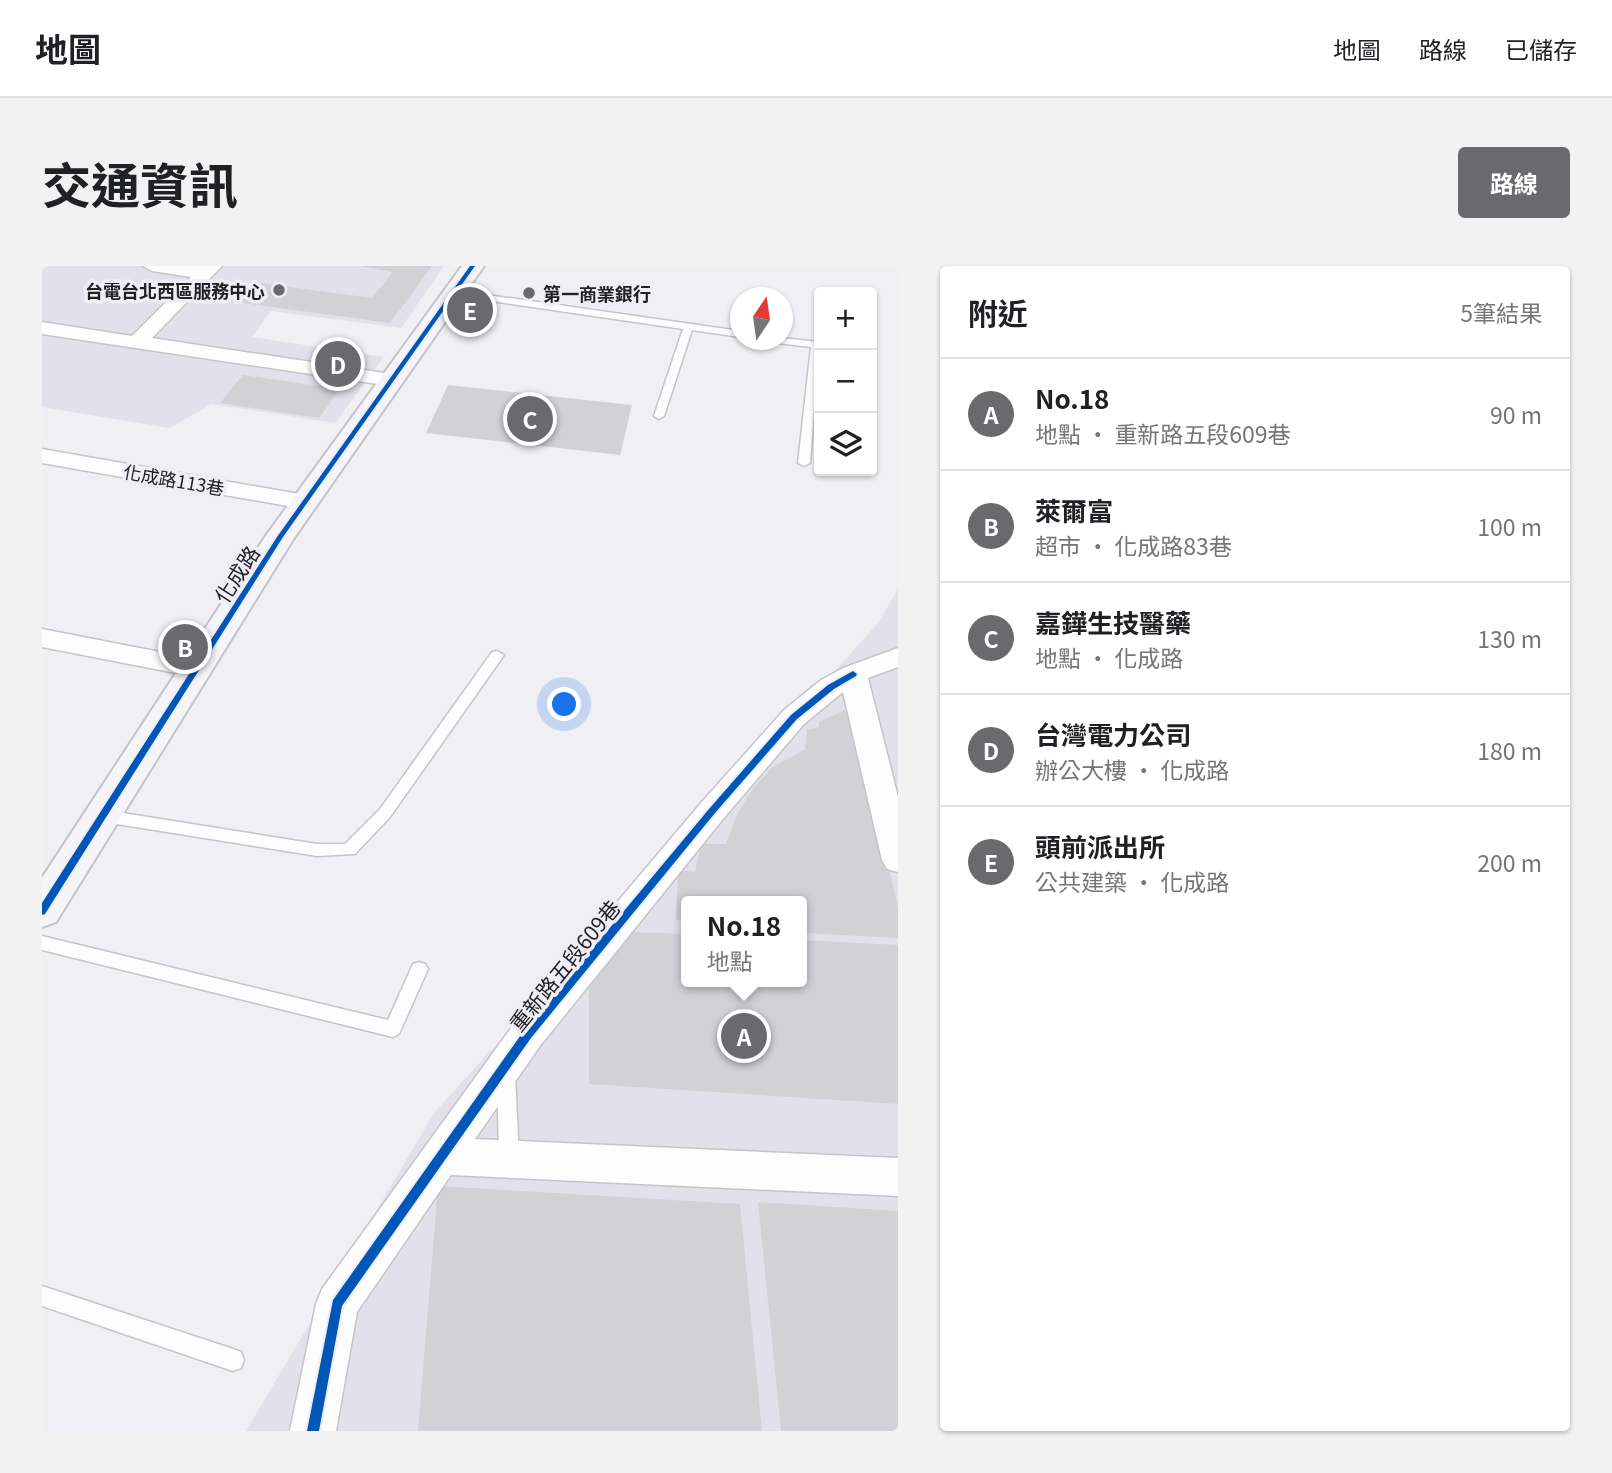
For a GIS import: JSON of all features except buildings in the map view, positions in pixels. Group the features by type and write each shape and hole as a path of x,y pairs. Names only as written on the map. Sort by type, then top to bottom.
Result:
{"street":[{"path":"152,266 209,270"},
{"name":"化成路","path":"45,902 104,816 195,668 305,502 473,266"},
{"path":"137,342 209,270"},
{"path":"42,328 391,380"},
{"name":"化成路113巷","path":"42,456 305,502"},
{"path":"42,638 195,668"},
{"name":"重新路五段609巷","path":"313,1431 337,1304 527,1035 785,727 831,687 853,674 898,657"},
{"path":"853,674 898,860"},
{"path":"443,1156 898,1177"}],"lane":[{"path":"453,293 730,333"},
{"path":"659,416 688,327"},
{"path":"793,342 814,345"},
{"path":"804,463 816,350"},
{"path":"104,816 317,850 349,850 385,813 497,654"},
{"path":"42,943 393,1029 419,969"},
{"path":"506,1067 509,1157"},
{"path":"42,1296 233,1360"}],"shaded area":[{"path":"42,266 444,266 401,328 271,311 252,337 384,357 335,423 211,404 170,428 42,407"},
{"path":"898,589 898,1431 246,1431 434,1113 878,623"}],"cycle path":[{"path":"42,911 280,537 473,266"},
{"path":"313,1431 337,1304 527,1035 712,811 794,717 831,687 853,674"}],"place":[{"name":"台電台北西區服務中心","path":"279,290"},
{"name":"第一商業銀行","path":"529,293"},
{"name":"頭前派出所","path":"470,310"},
{"name":"台灣電力公司","path":"338,364"},
{"name":"嘉鏵生技醫藥","path":"530,419"},
{"name":"萊爾富","path":"185,647"},
{"name":"No.18","path":"744,1036"}]}
